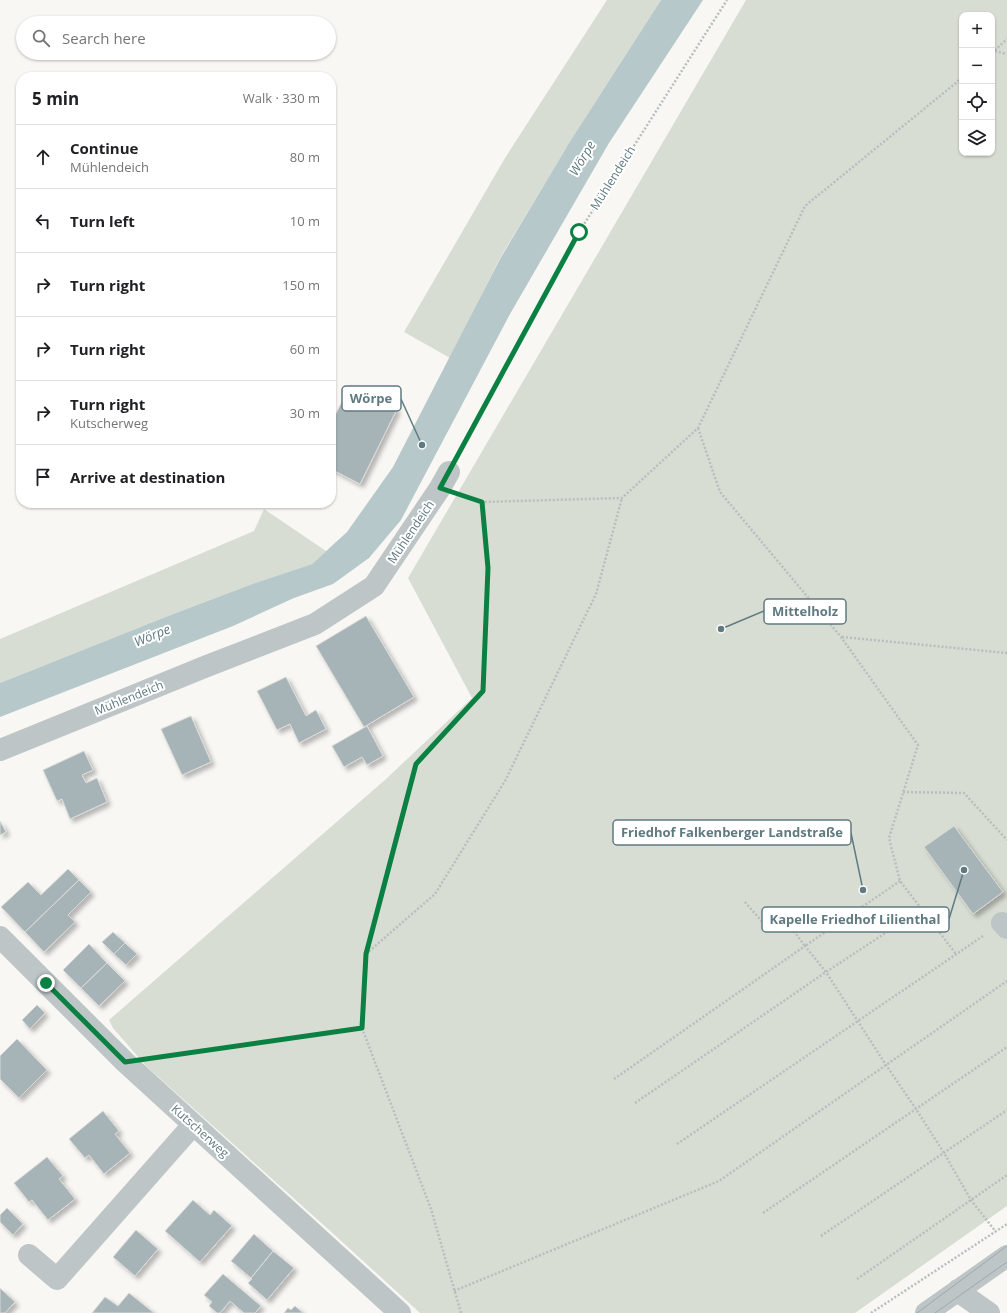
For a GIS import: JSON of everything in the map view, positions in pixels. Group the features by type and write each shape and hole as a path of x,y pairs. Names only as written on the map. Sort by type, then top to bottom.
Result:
{"street":[{"name":"Mühlendeich","path":"0,750 315,624 374,586 445,480"},
{"name":"Kutscherweg","path":"2,943 125,1062 400,1313"},
{"path":"29,1255 56,1278 193,1124"},
{"path":"926,1313 1007,1256"},
{"path":"958,1290 989,1313"}],"path":[{"name":"Mühlendeich","path":"445,480 579,232 726,0"},
{"path":"995,50 1007,39"},
{"path":"995,52 1007,54"},
{"path":"366,954 435,894 506,781 596,594 622,498 698,428 805,206 959,80"},
{"path":"698,428 720,492 841,637 918,746 889,838 900,881 956,954"},
{"path":"445,480 482,502 622,498"},
{"path":"461,1313 431,1209 362,1028 366,954 416,764 483,691 488,568 482,502"},
{"path":"841,637 1007,653"},
{"path":"903,792 964,793 1007,840"},
{"path":"614,1079 900,881"},
{"path":"745,902 764,924 793,930 826,972 944,1153 971,1200 996,1232"},
{"path":"635,1103 826,972 922,909"},
{"path":"677,1144 956,954 1005,926"},
{"path":"454,1291 719,1181 1007,981"},
{"path":"125,1062 362,1028"},
{"path":"763,1212 1007,1047"},
{"path":"821,1236 1007,1110"},
{"path":"857,1278 1007,1175"},
{"path":"871,1313 1007,1224"}],"shaded area":[{"path":"607,0 661,0 569,143 500,258 450,358 404,332 505,158"},
{"path":"746,0 1007,0 1007,1206 855,1313 420,1313 146,1066 113,1028 109,1020 386,779 472,698 408,578"},
{"path":"264,509 326,551 312,564 255,583 168,616 0,683 0,639 254,531"}],"water":[{"path":"661,0 703,0 609,143 510,314 401,520 369,558 333,584 294,598 233,626 0,717 0,683 168,616 255,583 312,564 347,532 393,467 500,259 569,143"}],"building":[{"path":"350,385 397,409 360,484 336,472 336,414"},
{"path":"366,616 414,697 364,727 316,646"},
{"path":"286,677 306,716 316,710 326,729 299,743 290,724 277,730 257,691"},
{"path":"191,716 211,762 182,775 161,729"},
{"path":"367,726 383,756 367,765 362,757 344,767 332,746"},
{"path":"84,751 93,770 82,775 86,783 97,778 107,802 70,819 62,799 57,801 43,770"},
{"path":"0,821 6,832 0,835"},
{"path":"954,826 1003,892 973,914 924,847"},
{"path":"68,869 79,880 25,932 1,907 28,882 41,895"},
{"path":"79,880 91,892 68,915 75,922 44,952 25,932"},
{"path":"113,932 125,943 114,954 102,942"},
{"path":"125,943 137,954 126,965 114,954"},
{"path":"89,944 107,963 81,988 63,970"},
{"path":"107,963 125,981 99,1006 81,988"},
{"path":"37,1005 45,1013 30,1029 22,1020"},
{"path":"17,1039 47,1070 19,1098 0,1079 0,1056"},
{"path":"103,1111 119,1131 115,1134 130,1153 104,1174 89,1155 85,1158 69,1139"},
{"path":"47,1157 63,1176 59,1179 75,1199 48,1220 32,1200 29,1202 14,1183"},
{"path":"193,1200 210,1215 214,1210 232,1226 200,1262 165,1231"},
{"path":"7,1208 23,1224 13,1235 0,1222 0,1215"},
{"path":"136,1230 158,1249 135,1276 113,1257"},
{"path":"254,1234 273,1251 251,1278 231,1261"},
{"path":"273,1251 294,1268 267,1300 248,1283"},
{"path":"223,1274 261,1306 255,1313 244,1313 230,1301 220,1313 217,1313 209,1306 212,1302 204,1295"},
{"path":"0,1288 15,1302 5,1313 0,1313"},
{"path":"129,1293 154,1313 92,1313 105,1297 118,1306"},
{"path":"295,1306 303,1313 284,1313 288,1308 291,1310"}],"tram line":[{"path":"917,1313 1007,1246"},
{"path":"935,1313 1007,1262"}],"place":[{"name":"Wörpe","path":"422,445"},
{"name":"Mittelholz","path":"721,629"},
{"name":"Kapelle Friedhof Lilienthal","path":"964,870"},
{"name":"Friedhof Falkenberger Landstraße","path":"863,890"}],"route":[{"path":"46,983 125,1062 362,1028 366,954 416,764 483,691 488,568 482,502 440,488 579,232"}]}
